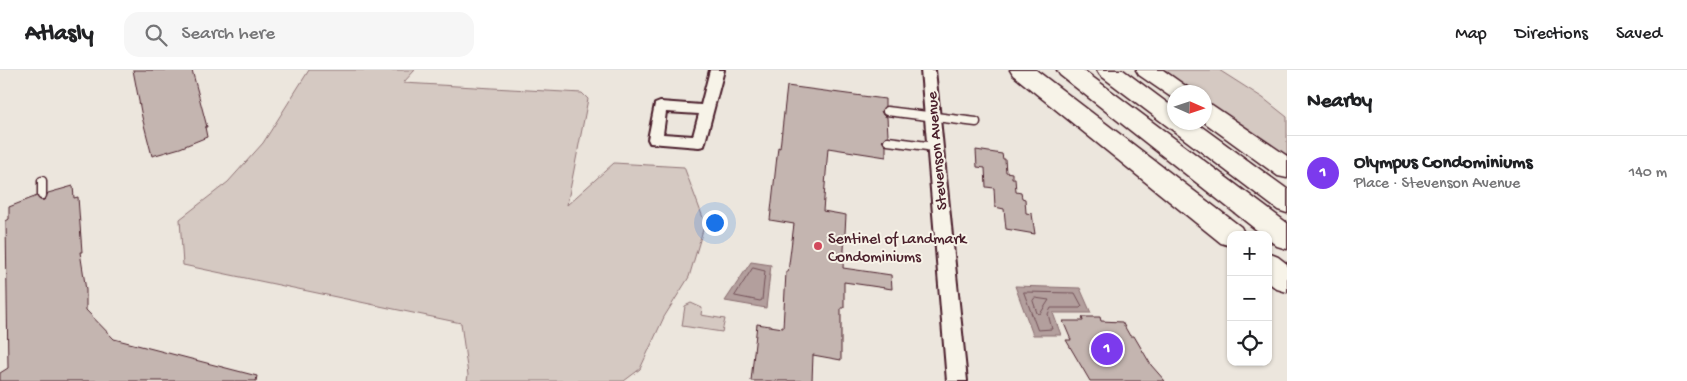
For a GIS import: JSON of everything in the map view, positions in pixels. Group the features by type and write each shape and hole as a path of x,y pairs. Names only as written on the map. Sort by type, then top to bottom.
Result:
{"highway":[{"path":"1021,70 1227,232"},
{"path":"1068,70 1287,238"},
{"path":"1108,70 1167,115"},
{"path":"1147,70 1169,85"},
{"path":"1212,117 1287,170"},
{"path":"1189,130 1287,203"}],"street":[{"path":"707,110 716,70"},
{"name":"Stevenson Avenue","path":"928,70 957,381"}],"lane":[{"path":"887,112 976,122"},
{"path":"888,141 935,147"},
{"path":"42,181 42,195"}],"shaded area":[{"path":"309,70 415,70 403,83 582,93 588,99 567,205 614,163 684,167 705,223 689,277 664,317 640,369 624,381 467,381 468,375 461,323 183,265 180,219 228,182 263,143"},
{"path":"1142,70 1219,70 1263,98 1287,117 1287,169 1212,118 1212,85 1167,85 1167,87"},
{"path":"691,303 702,308 701,315 725,319 722,332 682,326 685,306"}],"water":[{"path":"751,262 771,265 766,308 725,301"},
{"path":"1015,286 1080,288 1091,313 1053,313 1061,335 1033,335"}],"building":[{"path":"133,70 192,70 207,127 205,127 207,137 180,148 152,156"},
{"name":"Sentinel of Landmark Condominiums","path":"787,86 885,99 885,106 881,111 887,117 888,136 882,141 886,146 886,157 828,148 823,211 846,215 843,268 891,275 892,289 844,282 844,308 841,308 841,360 813,355 812,381 751,381 757,324 783,328 786,272 788,272 794,224 770,220"},
{"path":"976,150 1002,154 1003,159 1005,159 1006,172 1012,173 1012,178 1015,178 1016,192 1021,193 1022,198 1025,199 1026,213 1032,214 1035,234 1006,229 1004,209 995,207 994,188 986,187 985,168 977,167"},
{"path":"73,186 74,198 78,197 82,252 80,252 86,290 86,310 114,339 257,376 256,381 0,381 0,373 8,368 6,221 9,219 9,207 37,196 40,200 44,200 48,193"},
{"path":"1082,317 1100,317 1101,321 1122,322 1130,336 1134,336 1151,365 1165,381 1090,381 1066,340 1071,340 1063,321 1083,321"}],"place":[{"name":"Sentinel of Landmark Condominiums","path":"818,246"},
{"name":"Olympus Condominiums","path":"1107,349"}]}
